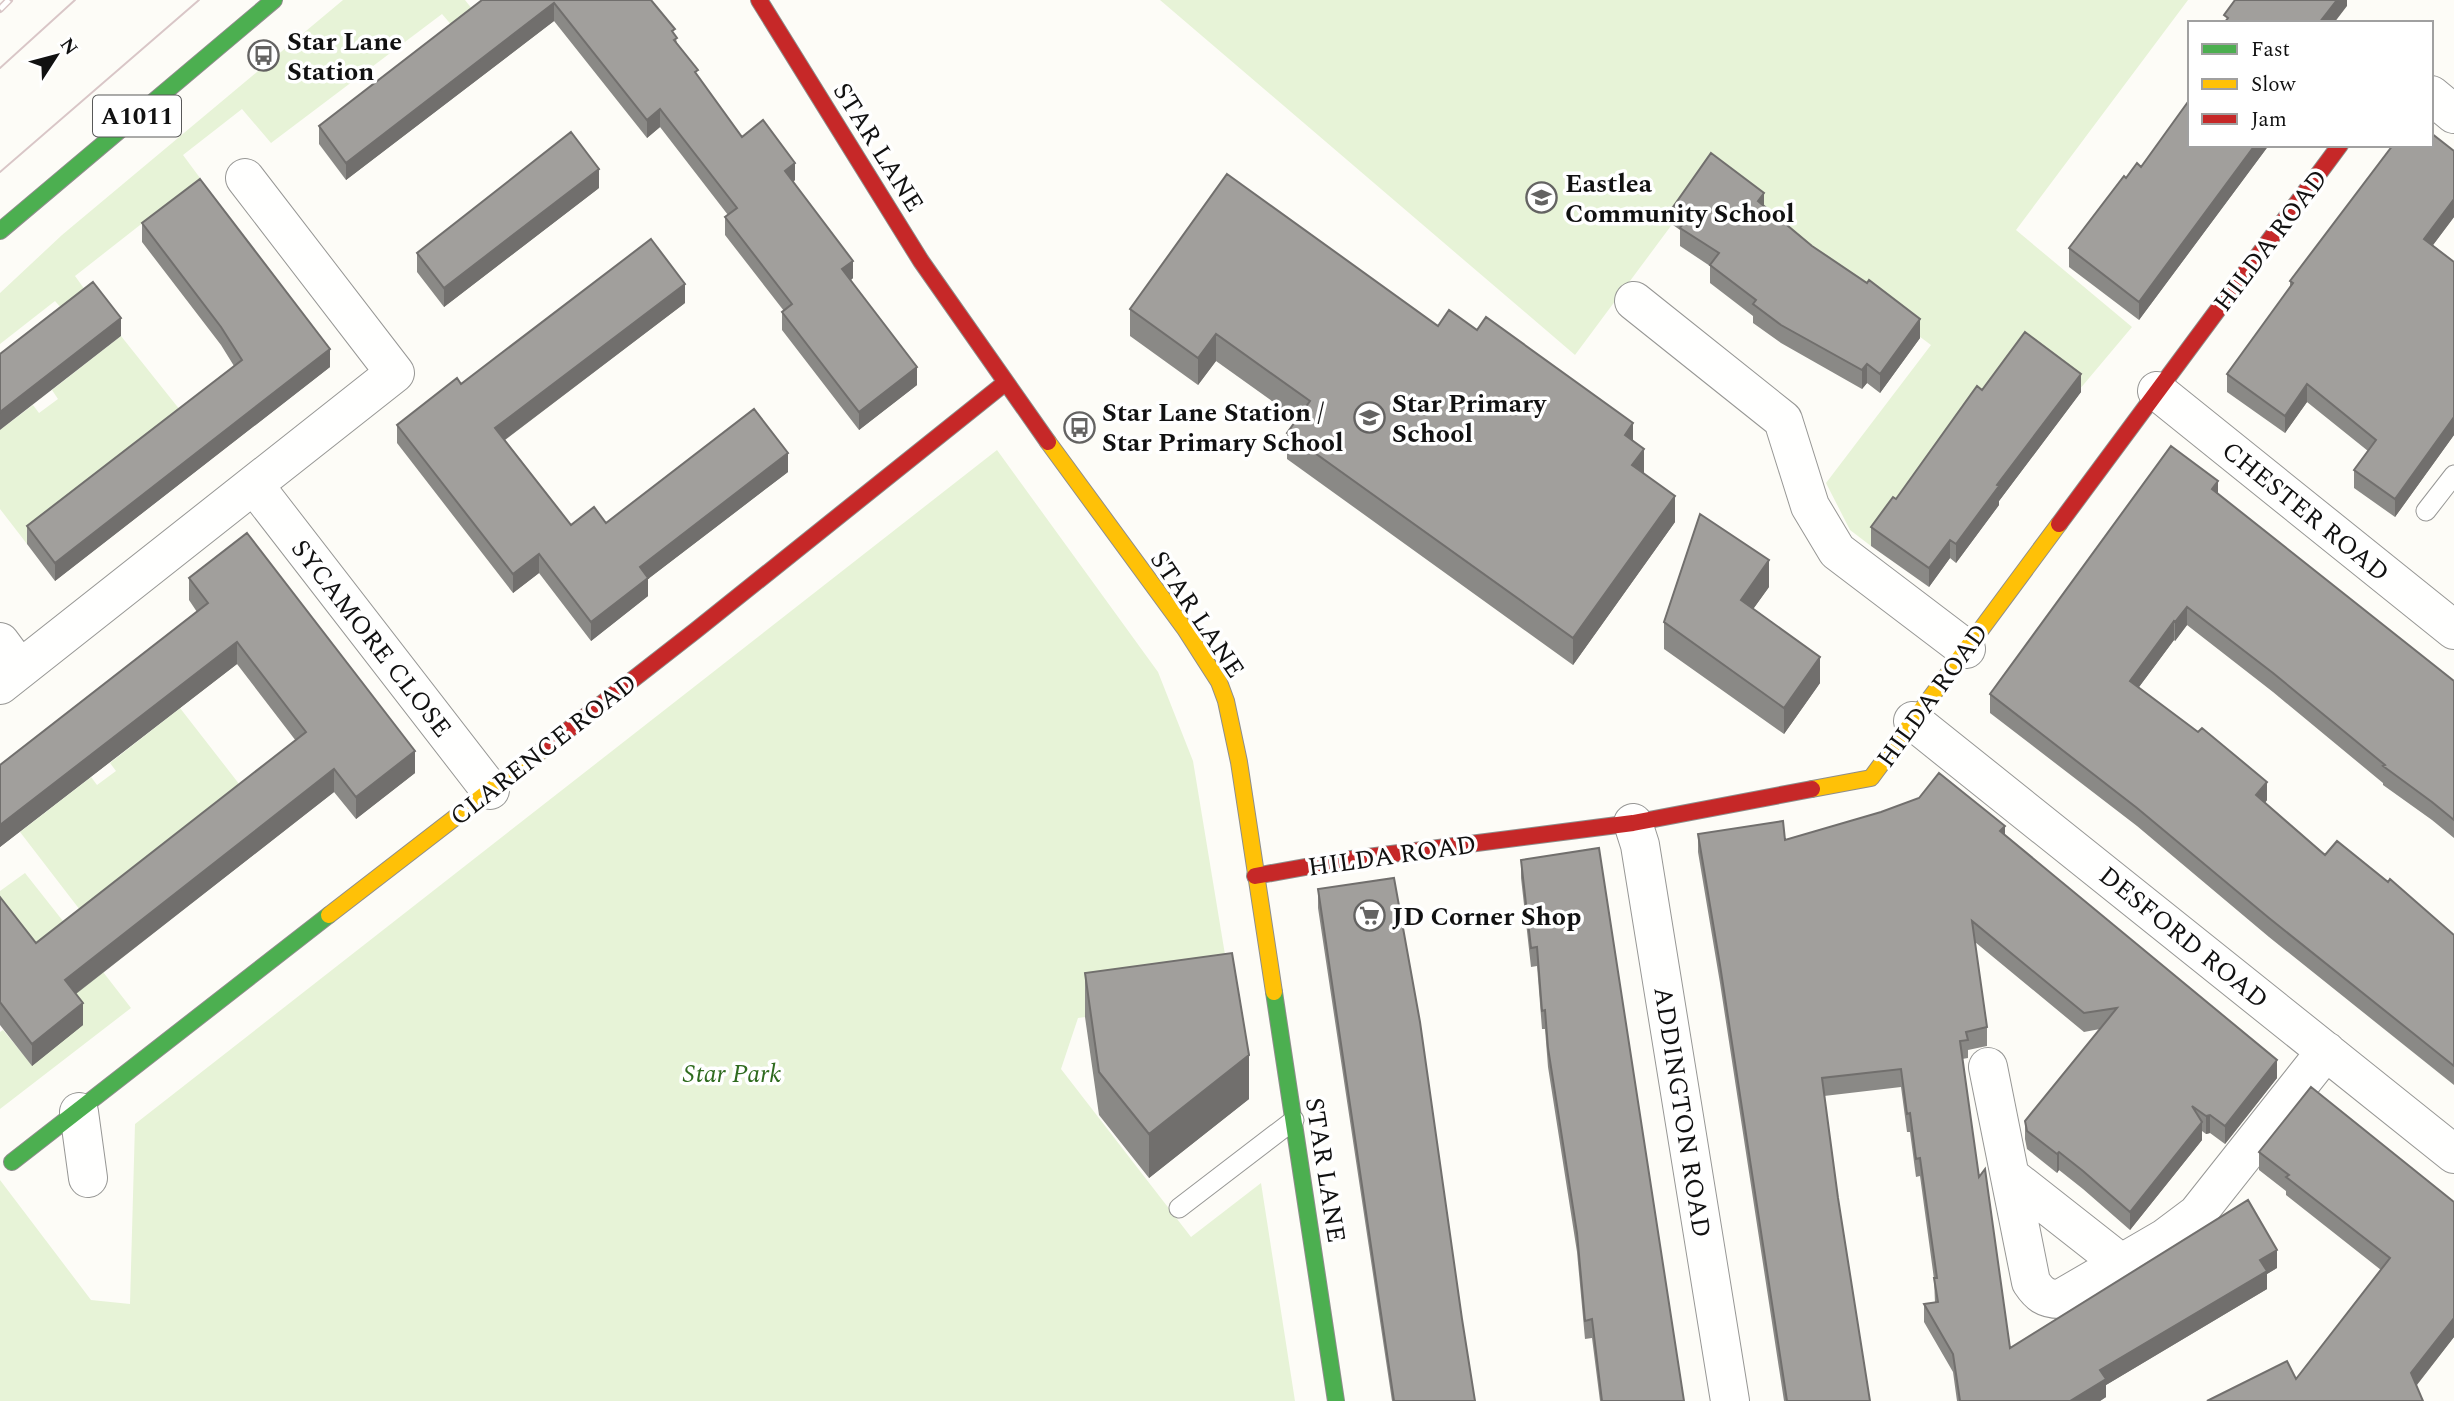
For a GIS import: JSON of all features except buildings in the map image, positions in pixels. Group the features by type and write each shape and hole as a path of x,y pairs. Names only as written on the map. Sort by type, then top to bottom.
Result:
{"street":[{"name":"A1011","path":"0,231 274,0"},
{"name":"STAR LANE","path":"759,0 921,261 1004,383 1185,629 1219,682 1226,701 1239,762 1336,1401"},
{"path":"2433,96 2454,114"},
{"name":"HILDA ROAD","path":"1255,876 1344,860 1633,823 1871,778 2339,147"},
{"path":"7,666 254,485 395,373 245,178"},
{"path":"1634,301 1783,420 1810,506 1837,551 1966,649"},
{"name":"CLARENCE ROAD","path":"12,1162 705,622 1004,383"},
{"name":"CHESTER ROAD","path":"2157,391 2454,630"},
{"name":"SYCAMORE CLOSE","path":"254,485 490,790"},
{"name":"DESFORD ROAD","path":"1913,721 2454,1154"},
{"name":"ADDINGTON ROAD","path":"1633,823 1642,858 1730,1401"},
{"path":"1988,1067 2027,1271 2038,1292 2049,1299 2060,1299 2165,1238 2197,1214 2326,1051"},
{"path":"79,1112 88,1178"},
{"path":"2010,1176 2122,1264"}],"lane":[{"path":"2426,512 2454,475"},
{"path":"1179,1208 1294,1121"}],"green space":[{"path":"343,0 465,0 480,19 460,35 442,14 271,143 242,109 183,155 200,178 75,276 93,301 70,318 55,301 0,344 0,293 62,235"},
{"name":"Eastlea Community School","path":"1160,0 2188,0 2016,230 2132,327 2079,390 1871,546 1850,530 1826,483 1931,345 1869,299 1711,172 1575,355"},
{"path":"121,336 188,420 27,544 0,509 0,430 33,405 39,413 58,399 52,390"},
{"name":"Star Park","path":"997,450 1158,672 1193,761 1232,997 1078,1018 1061,1069 1191,1237 1261,1183 1295,1401 0,1401 0,1180 91,1300 130,1304 135,1124"},
{"path":"180,708 250,798 90,923 20,832 91,777 97,785 116,771 110,763"},
{"path":"25,873 74,935 36,965 0,919 0,891"},
{"path":"93,959 131,1008 0,1109 0,1032 3,1030 32,1065 55,989"}],"tram line":[{"path":"0,68 75,0"},
{"path":"0,172 199,0"}],"railway":[{"path":"0,9 9,0"}],"traffic: fast":[{"path":"0,231 274,0"},
{"path":"12,1162 329,915"},
{"path":"1274,992 1336,1401"}],"traffic: slow":[{"path":"1048,442 1185,629 1219,682 1226,701 1239,762 1274,992"},
{"path":"1812,789 1871,778 2059,524"},
{"path":"329,915 545,748"}],"traffic: jam":[{"path":"759,0 921,261 1048,442"},
{"path":"2059,524 2339,147"},
{"path":"545,748 1005,383"},
{"path":"1255,876 1344,860 1633,823 1812,789"}],"place":[{"name":"Star Lane Station","path":"264,56"},
{"name":"Eastlea Community School","path":"1542,198"},
{"name":"Star Primary School","path":"1369,418"},
{"name":"Star Lane Station / Star Primary School","path":"1079,427"},
{"name":"JD Corner Shop","path":"1369,916"}]}
